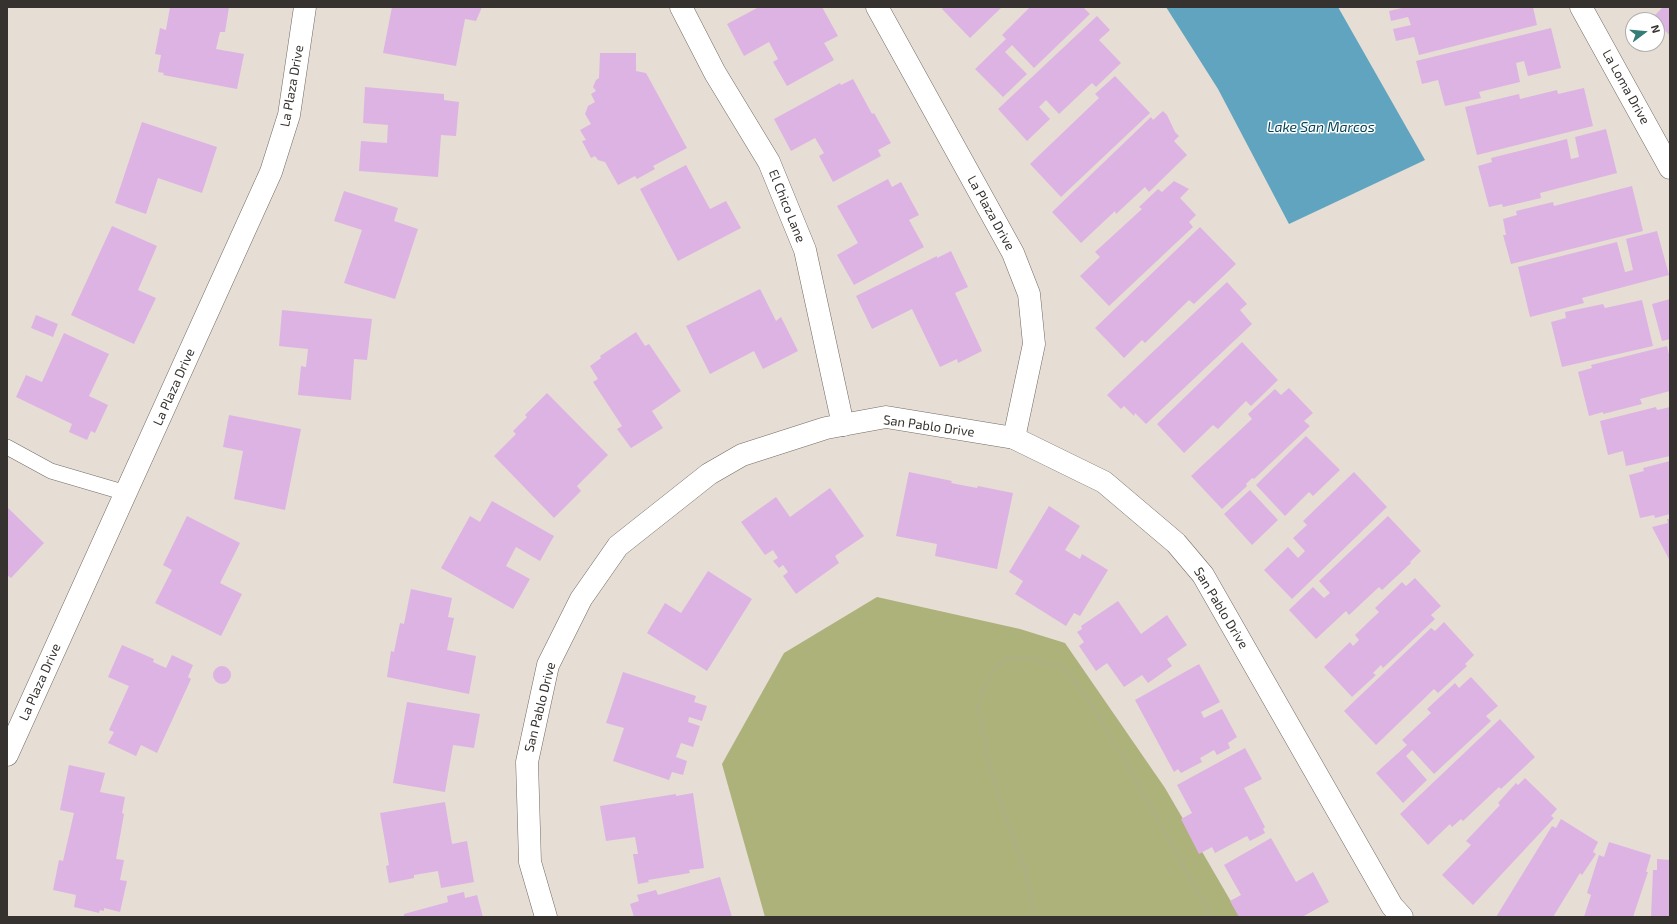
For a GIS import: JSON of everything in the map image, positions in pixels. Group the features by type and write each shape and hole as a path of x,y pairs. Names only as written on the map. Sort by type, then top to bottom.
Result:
{"street":[{"name":"La Plaza Drive","path":"7,755 271,172 289,115 305,7"},
{"name":"El Chico Lane","path":"681,7 715,73 769,162 805,250 843,425"},
{"name":"La Plaza Drive","path":"877,7 1014,253 1029,294 1034,344 1014,438"},
{"name":"La Loma Drive","path":"1581,7 1670,168"},
{"name":"San Pablo Drive","path":"546,917 530,862 527,762 548,665 581,599 618,546 709,474 742,455 826,428 886,417 1014,438 1104,482 1176,543 1203,575 1392,906 1402,917"}],"lane":[{"path":"7,447 51,471 126,493"}],"path":[{"path":"1035,917 1025,869 1005,815 988,760 978,704 993,669 1011,658 1030,658 1064,668 1088,700 1131,771 1212,917"}],"green space":[{"path":"877,597 1020,629 1065,643 1165,788 1240,917 765,917 722,764 784,653"}],"water":[{"name":"Lake San Marcos","path":"1166,7 1338,7 1425,160 1289,224 1218,89"}],"building":[{"path":"170,7 229,7 225,32 220,32 216,49 244,54 237,89 163,75 164,73 158,72 161,55 155,54 160,28 166,30"},
{"path":"392,7 482,7 476,21 465,19 456,66 383,53"},
{"path":"759,7 822,7 838,36 824,43 834,60 787,86 773,62 778,59 769,42 744,56 727,24"},
{"path":"944,7 1002,7 970,38 942,9"},
{"path":"1030,7 1083,7 1090,14 1034,68 1012,45 1005,52 1027,74 1003,97 975,69 1006,39 1002,35"},
{"path":"1406,7 1533,7 1537,25 1419,55 1414,37 1396,41 1393,29 1411,25 1408,17 1391,21 1389,11"},
{"path":"1663,7 1670,7 1670,36 1665,30 1665,12 1658,12"},
{"path":"1097,16 1110,30 1099,40 1121,63 1096,87 1092,83 1059,114 1046,100 1039,107 1050,119 1027,141 998,109"},
{"path":"1551,28 1561,68 1528,76 1524,61 1516,63 1520,82 1479,92 1481,98 1445,106 1438,80 1422,84 1416,61"},
{"path":"600,53 636,53 636,71 646,73 687,148 653,166 655,169 637,179 635,176 618,185 605,162 598,160 595,156 591,158 582,141 586,140 580,130 591,124 585,114 588,106 595,102 591,94 596,91 593,87 596,80 599,78"},
{"path":"1115,76 1150,113 1061,197 1030,164 1099,98 1095,94"},
{"path":"853,79 872,114 874,113 891,143 878,150 881,156 833,182 819,156 824,153 815,138 791,151 774,119 840,83 841,85"},
{"path":"365,87 444,94 444,100 459,102 456,136 441,135 438,177 359,171 361,141 387,143 388,125 363,123"},
{"path":"1584,88 1593,126 1477,155 1465,107 1519,94 1520,99 1557,90 1558,94"},
{"path":"1163,111 1167,115 1175,132 1179,136 1174,141 1187,155 1149,192 1145,187 1116,214 1115,211 1081,243 1052,212 1151,117 1153,120"},
{"path":"142,122 217,147 202,193 158,178 146,214 115,203"},
{"path":"1606,129 1617,173 1540,193 1541,198 1503,207 1502,204 1489,207 1478,166 1492,162 1491,158 1567,139 1571,159 1579,157 1575,137"},
{"path":"686,165 710,209 726,201 741,228 678,261 640,189"},
{"path":"888,179 892,187 901,182 919,215 909,220 924,247 854,285 837,255 858,243 837,206"},
{"path":"1174,181 1189,189 1180,198 1196,215 1189,222 1193,227 1109,306 1080,276 1100,257 1095,252 1142,209 1139,207 1158,189 1162,192"},
{"path":"1632,186 1643,231 1511,264 1503,235 1506,235 1503,219 1517,215 1516,211 1553,202 1554,206"},
{"path":"344,191 398,208 394,221 418,229 395,299 344,283 362,230 334,221"},
{"path":"112,226 157,246 138,290 156,298 134,344 71,315"},
{"path":"1200,227 1236,264 1194,304 1189,300 1145,343 1142,340 1124,358 1095,328"},
{"path":"1657,231 1669,275 1582,298 1584,303 1530,317 1518,267 1617,242 1625,272 1633,270 1626,239"},
{"path":"951,251 968,287 955,293 982,351 958,363 957,359 940,367 912,309 872,329 856,296 937,256 937,258"},
{"path":"1227,282 1247,304 1240,310 1252,324 1146,424 1135,413 1134,416 1124,406 1121,409 1107,395"},
{"path":"760,289 776,321 781,317 798,351 763,369 754,351 710,374 686,326"},
{"path":"1670,299 1670,339 1662,341 1652,304"},
{"path":"1642,300 1653,346 1562,367 1551,322 1566,318 1565,312 1603,304 1605,308"},
{"path":"282,310 372,319 367,360 354,359 351,400 298,395 301,366 306,367 308,349 279,346"},
{"path":"36,315 58,324 53,337 31,328"},
{"path":"636,332 645,346 649,344 681,391 652,411 663,428 631,448 617,429 622,426 593,382 598,379 590,366 601,358 600,356"},
{"path":"64,333 109,354 89,396 108,405 95,433 91,431 87,440 69,432 72,424 16,397 26,375 42,382"},
{"path":"1242,342 1278,380 1251,406 1246,401 1218,429 1213,425 1184,453 1157,424"},
{"path":"1667,346 1670,359 1670,391 1640,399 1642,404 1589,416 1578,372 1592,368 1591,365"},
{"path":"1289,388 1313,413 1304,421 1310,426 1254,479 1252,478 1246,484 1247,486 1222,509 1191,476 1252,419 1248,414 1275,389 1281,395"},
{"path":"547,393 608,455 577,486 581,491 554,518 494,456 516,434 513,431 527,417 525,415"},
{"path":"1656,407 1657,410 1670,407 1670,456 1626,466 1623,451 1608,455 1600,421"},
{"path":"229,415 301,429 285,510 234,499 243,451 223,447"},
{"path":"1306,436 1340,470 1313,496 1309,492 1285,516 1256,485"},
{"path":"1670,461 1670,514 1655,518 1654,515 1640,518 1629,475 1644,471 1643,468"},
{"path":"909,472 952,481 951,483 977,488 978,486 1013,493 997,569 935,556 937,544 896,536"},
{"path":"1354,472 1387,507 1292,599 1264,570 1288,547 1298,558 1305,551 1293,538 1307,525 1303,521"},
{"path":"830,488 864,536 835,556 839,563 796,594 783,576 788,572 783,565 779,568 773,561 778,558 773,550 765,555 741,522 776,497 790,517"},
{"path":"1250,490 1278,520 1252,545 1224,514"},
{"path":"492,501 554,536 540,561 516,547 506,566 530,579 513,609 441,568 470,516 480,522"},
{"path":"1049,506 1080,526 1065,550 1080,559 1082,554 1108,570 1080,616 1074,613 1066,626 1015,594 1023,581 1009,572"},
{"path":"7,507 44,543 11,578 7,575"},
{"path":"187,516 240,543 220,583 242,594 221,636 155,603 172,570 163,565"},
{"path":"1388,516 1421,551 1410,562 1411,563 1382,590 1379,587 1349,615 1346,611 1316,639 1289,610 1313,587 1324,598 1330,593 1319,581"},
{"path":"1667,519 1670,519 1670,561 1652,527 1668,523"},
{"path":"708,571 752,599 707,671 647,633 665,603 681,613"},
{"path":"1415,578 1441,606 1431,615 1435,619 1383,668 1381,665 1373,673 1376,675 1352,697 1324,667 1350,642 1353,646 1359,640 1355,635 1379,612 1375,608 1402,582 1406,586"},
{"path":"411,589 452,598 448,617 454,618 447,650 476,656 469,694 387,677 391,651 394,652 400,623 404,624"},
{"path":"1118,601 1141,634 1167,615 1187,645 1167,659 1172,666 1148,683 1142,675 1124,687 1107,663 1096,671 1079,646 1084,642 1077,632 1082,629 1081,626"},
{"path":"1444,622 1474,655 1465,664 1467,666 1438,693 1434,689 1376,745 1344,711 1431,628 1435,631"},
{"path":"122,645 154,659 153,662 166,668 172,655 193,665 188,677 191,679 157,753 141,745 136,756 108,743 114,732 109,730 129,686 108,677"},
{"path":"1199,664 1220,702 1201,712 1204,718 1222,709 1237,737 1228,743 1230,748 1217,755 1214,750 1200,758 1202,762 1181,773 1178,769 1174,772 1135,700"},
{"path":"222,666 228,669 231,675 228,681 222,684 216,681 213,675 216,669"},
{"path":"623,672 696,696 694,702 707,706 702,721 689,717 688,722 700,726 693,747 681,743 676,757 687,761 683,775 672,772 669,780 613,761 624,728 606,723"},
{"path":"1471,677 1498,706 1486,716 1491,721 1434,774 1412,750 1406,756 1427,780 1403,803 1376,773 1407,745 1402,740 1431,713 1427,709 1455,683 1459,688"},
{"path":"407,702 480,714 474,748 453,745 445,792 393,783"},
{"path":"1500,719 1535,757 1501,789 1499,787 1463,821 1461,819 1452,827 1450,824 1428,845 1400,814"},
{"path":"1245,748 1262,779 1244,788 1265,827 1263,829 1265,833 1250,841 1247,836 1215,853 1212,847 1199,854 1181,819 1192,813 1177,785"},
{"path":"69,765 105,773 100,792 125,797 122,813 124,814 116,859 124,860 120,880 127,881 120,912 104,908 104,911 100,910 99,913 74,907 76,895 53,890 59,860 63,861 74,813 60,810"},
{"path":"1525,778 1557,809 1551,816 1554,818 1473,905 1442,875 1471,845 1466,841 1500,805 1498,803 1516,783 1518,785"},
{"path":"693,793 704,868 689,870 690,873 648,880 649,882 638,884 633,854 638,854 635,837 606,841 600,806 676,794 676,796"},
{"path":"445,802 452,844 467,841 474,882 441,888 438,871 414,875 414,878 389,883 386,866 389,865 380,813"},
{"path":"1561,819 1598,842 1593,852 1596,854 1582,875 1580,873 1553,917 1496,917 1552,826 1556,828"},
{"path":"1271,838 1296,882 1313,872 1329,902 1302,917 1239,917 1230,901 1241,895 1224,865"},
{"path":"1609,842 1651,855 1646,872 1648,872 1633,917 1584,917 1591,895 1587,893 1599,855 1604,857"},
{"path":"1657,859 1670,860 1670,917 1651,917 1653,870 1657,870"},
{"path":"720,877 732,917 634,917 630,904 639,901 637,895 656,890 658,895"},
{"path":"464,892 465,898 477,895 483,917 404,917 404,914 448,902 447,896"}]}
